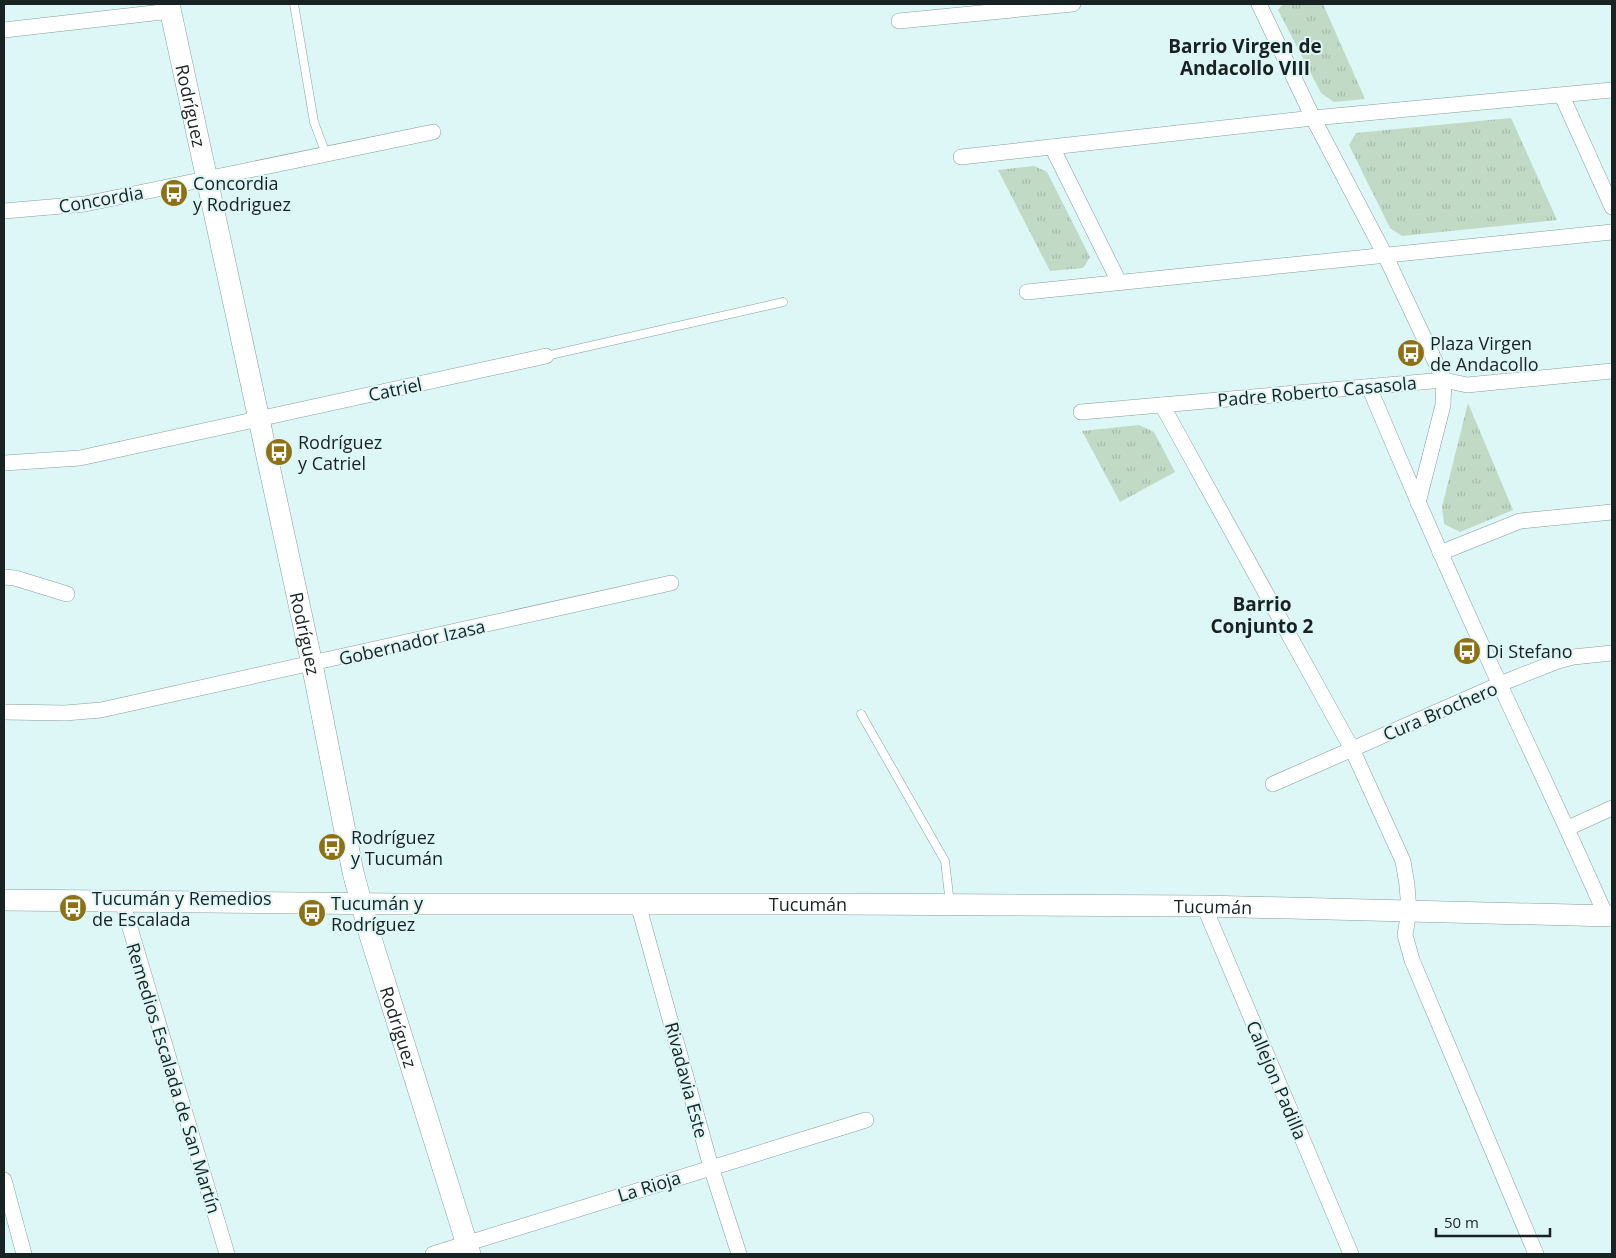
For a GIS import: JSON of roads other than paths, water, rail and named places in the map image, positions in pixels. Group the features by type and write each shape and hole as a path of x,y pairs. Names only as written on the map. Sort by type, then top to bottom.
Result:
{"main road":[{"name":"Rodríguez","path":"170,7 312,664 353,872 369,932 468,1249"},
{"name":"Tucumán","path":"4,900 1204,906 1609,916"}],"street":[{"path":"899,21 978,8 1073,4"},
{"path":"1259,4 1313,118 1385,255 1444,380 1443,405 1418,503"},
{"path":"4,30 170,7"},
{"path":"961,157 1313,118 1612,90"},
{"path":"1562,96 1612,207"},
{"name":"Concordia","path":"4,212 84,204 433,132"},
{"path":"1052,147 1119,282"},
{"path":"1027,292 1612,232"},
{"name":"Catriel","path":"4,463 80,458 546,356"},
{"name":"Padre Roberto Casasola","path":"1081,412 1444,380 1467,385 1612,371"},
{"path":"1369,387 1440,553 1609,916"},
{"path":"1162,405 1352,749 1403,861 1409,911 1405,935 1412,960 1536,1254"},
{"path":"1440,553 1520,520 1612,512"},
{"path":"4,577 15,578 67,594"},
{"name":"Gobernador Izasa","path":"4,712 65,714 101,710 671,583"},
{"name":"Cura Brochero","path":"1273,784 1500,684 1558,661 1573,657 1612,653"},
{"path":"1568,828 1612,808"},
{"name":"Remedios Escalada de San Martín","path":"122,901 227,1254"},
{"name":"Rivadavia Este","path":"638,904 711,1167 739,1254"},
{"name":"Callejon Padilla","path":"1204,906 1351,1254"},
{"name":"La Rioja","path":"433,1254 468,1249 711,1167 866,1120"},
{"path":"4,1180 24,1254"}],"lane":[{"path":"294,4 314,122 326,154"},
{"name":"Catriel","path":"546,356 783,302"},
{"path":"862,714 945,861 950,905"}],"place":[{"name":"Concordia y Rodriguez","path":"174,193"},
{"name":"Plaza Virgen de Andacollo","path":"1411,353"},
{"name":"Rodríguez y Catriel","path":"279,452"},
{"name":"Di Stefano","path":"1467,651"},
{"name":"Rodríguez y Tucumán","path":"332,847"},
{"name":"Tucumán y Remedios de Escalada","path":"73,908"},
{"name":"Tucumán y Rodríguez","path":"312,913"}],"district":[{"name":"Barrio Virgen de Andacollo VIII","path":"1245,57"},
{"name":"Barrio Conjunto 2","path":"1262,615"}]}
